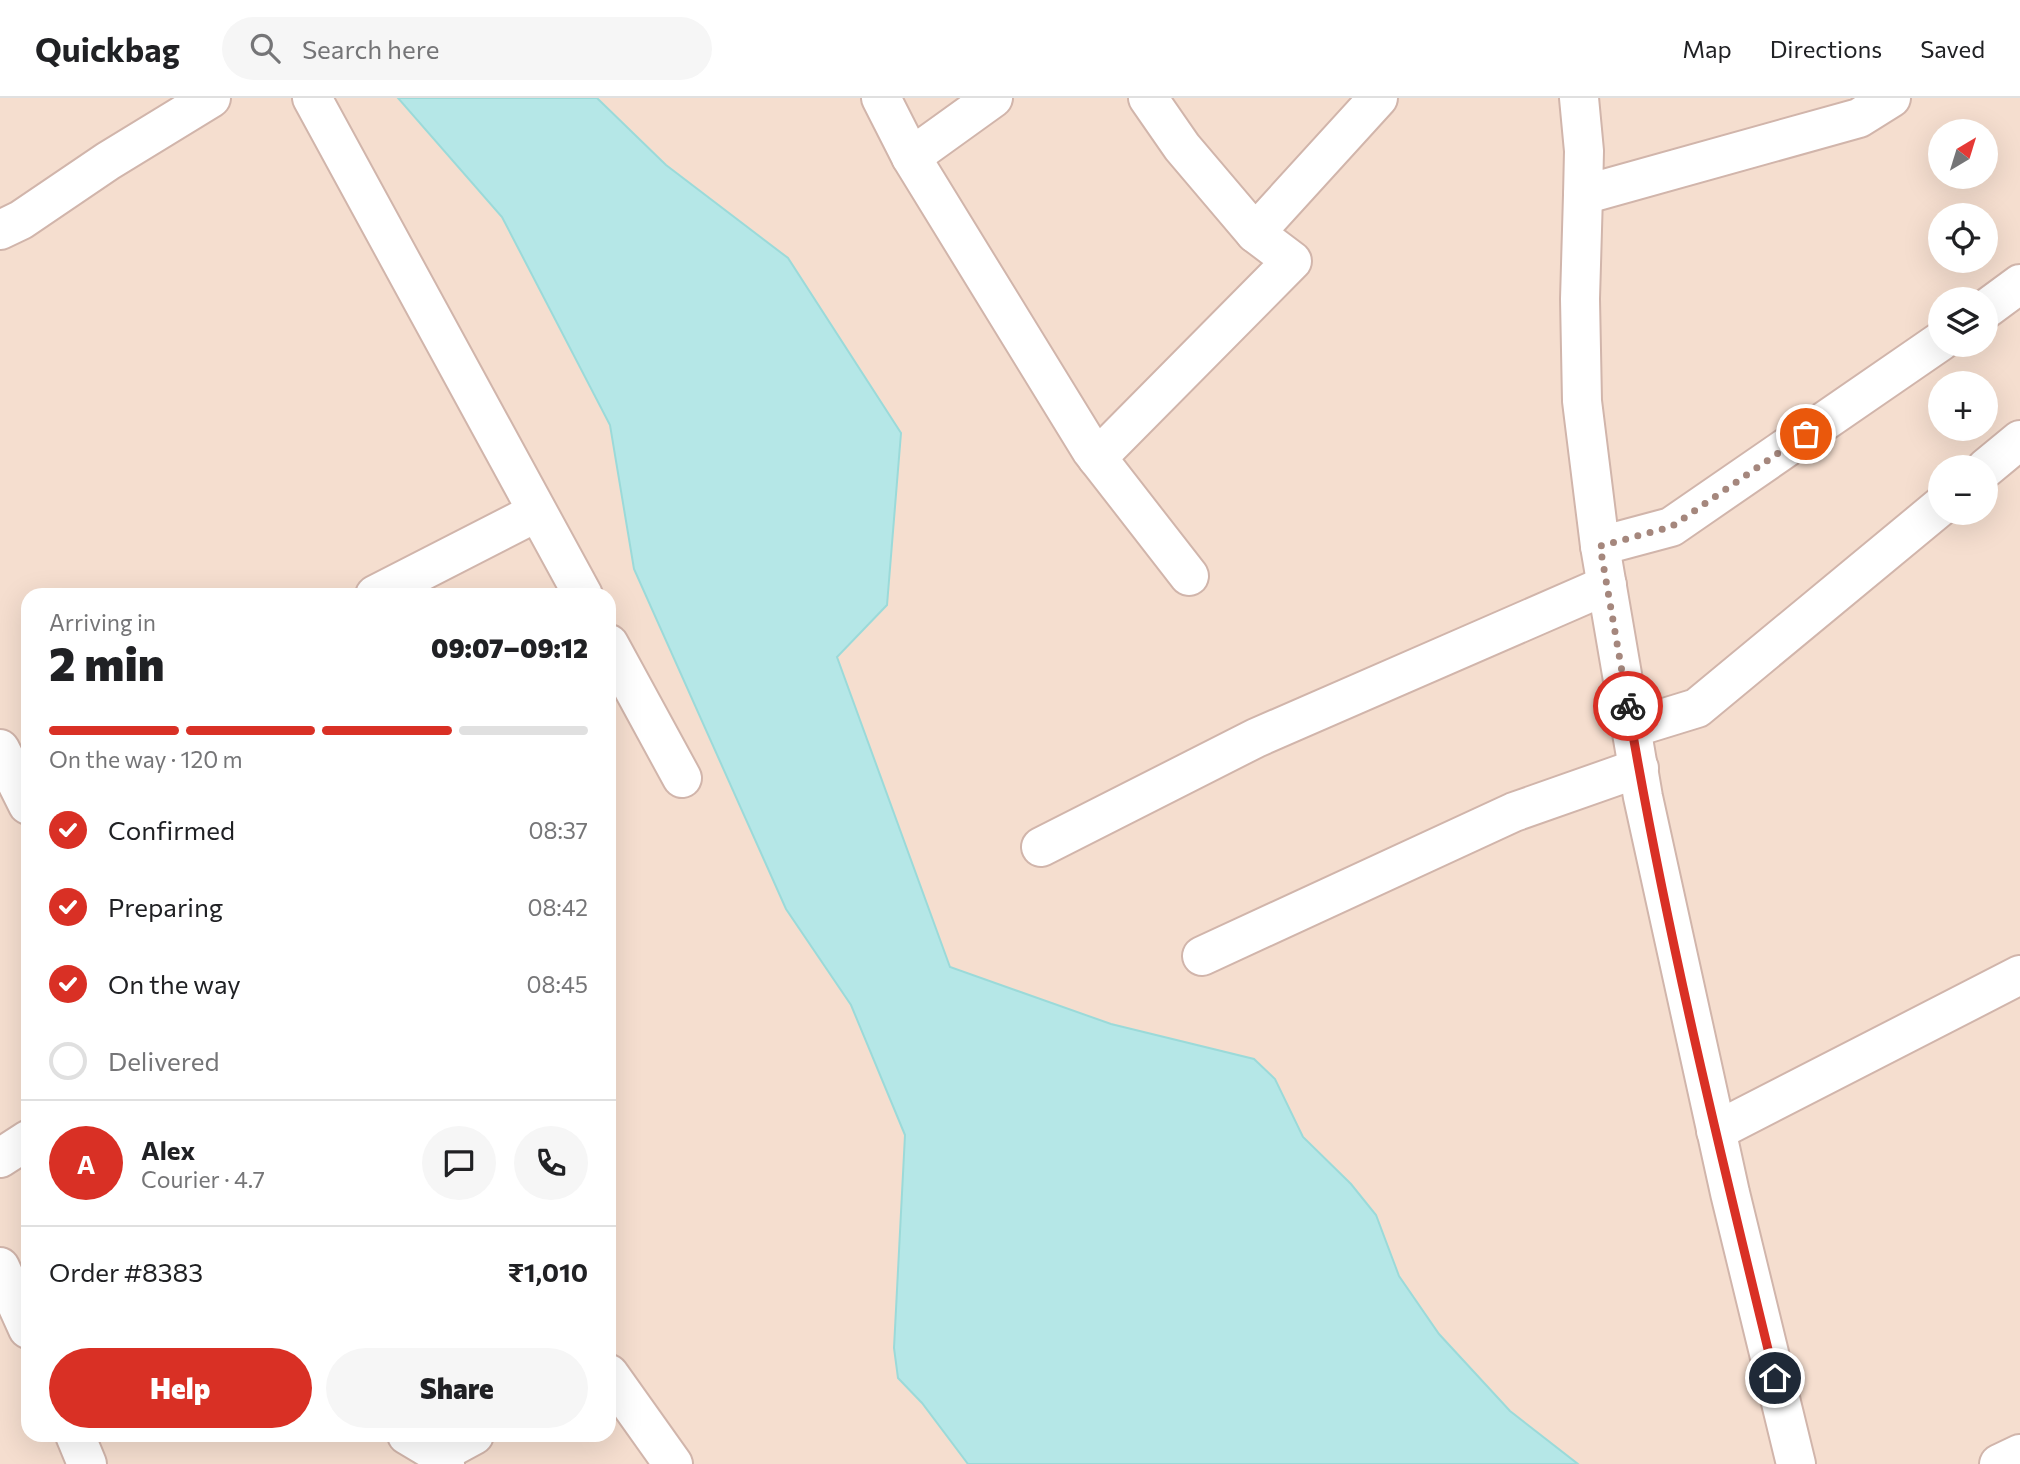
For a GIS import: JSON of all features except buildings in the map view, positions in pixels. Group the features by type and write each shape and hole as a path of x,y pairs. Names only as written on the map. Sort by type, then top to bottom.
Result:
{"street":[{"path":"312,98 579,588"},
{"path":"881,98 911,157 1097,458 1189,576"},
{"path":"911,157 993,98"},
{"path":"1097,458 1292,261 1255,233 1182,147 1148,98"},
{"path":"1255,233 1378,98"},
{"path":"1579,98 1584,151 1580,299 1582,401 1600,546 1639,768 1716,1131 1796,1464"},
{"path":"1583,195 1859,118 1891,98"},
{"path":"0,230 22,220 190,103"},
{"path":"1998,300 2020,284"},
{"path":"1600,546 1671,527 1928,350"},
{"path":"1998,458 2020,440"},
{"path":"388,588 537,512"},
{"path":"1632,729 1696,708 1928,517"},
{"path":"1041,846 1256,738 1607,585"},
{"path":"616,657 682,778"},
{"path":"1202,956 1514,812 1639,768"},
{"path":"1716,1131 2020,975"},
{"path":"0,1158 21,1144"},
{"path":"0,1267 21,1314"},
{"path":"616,1384 673,1464"},
{"path":"78,1442 87,1464"},
{"path":"430,1451 455,1442"},
{"path":"1999,1464 2020,1454"}],"shaded area":[{"path":"0,98 2020,98 2020,1464 0,1464"}],"water":[{"path":"398,98 597,98 666,165 788,258 901,433 887,605 837,657 950,967 1111,1024 1254,1059 1275,1079 1303,1137 1351,1184 1376,1215 1399,1276 1439,1334 1510,1411 1578,1464 968,1464 922,1403 898,1378 894,1348 905,1135 851,1005 786,909 634,569 610,425 502,217"}],"way so far":[{"path":"1628,706 1600,546 1671,527 1806,434"}],"route":[{"path":"1628,706 1643,797 1730,1193 1775,1378"}]}
